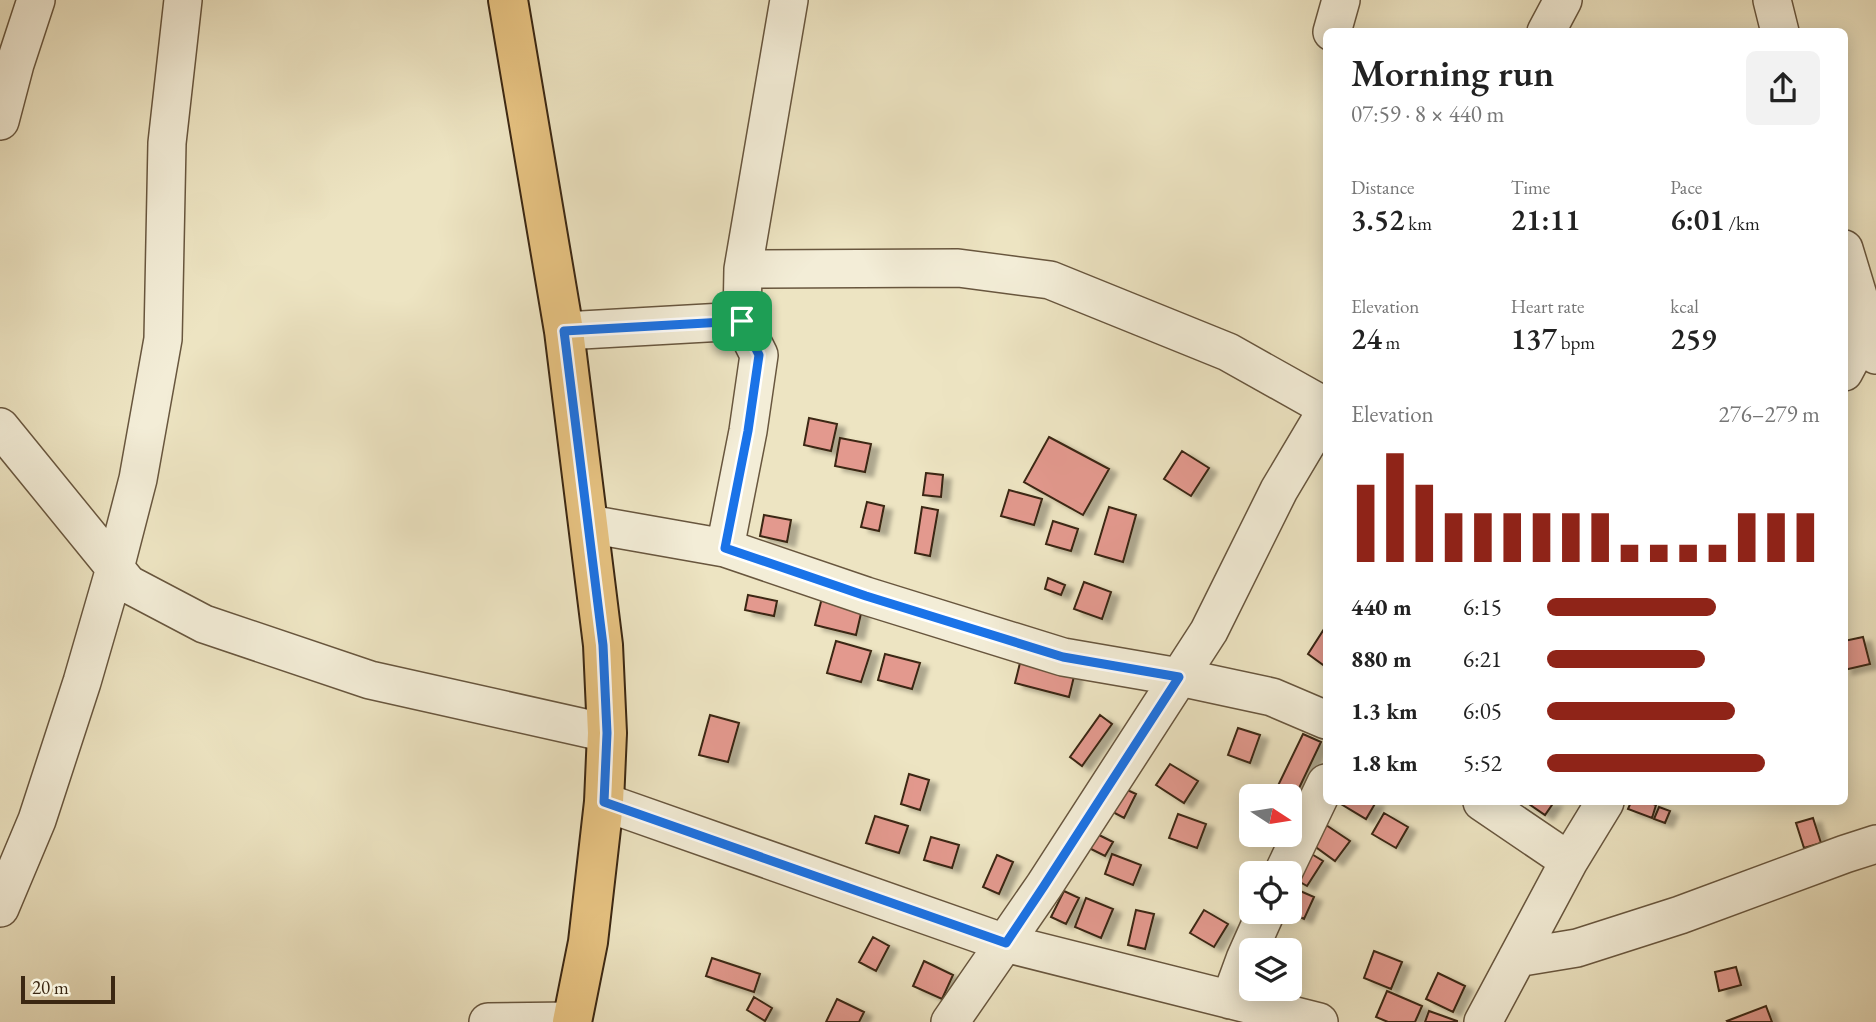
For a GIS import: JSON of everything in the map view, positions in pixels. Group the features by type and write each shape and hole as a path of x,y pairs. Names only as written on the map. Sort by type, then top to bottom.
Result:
{"main road":[{"path":"508,0 564,331 603,645 607,733 604,802 588,942 572,1021"}],"street":[{"path":"0,121 36,0"},
{"path":"0,908 37,820 82,682 138,479 163,339 167,143 183,0"},
{"path":"725,548 748,431 759,355 742,321 743,270 789,0"},
{"path":"1333,28 1341,0"},
{"path":"1548,28 1563,0"},
{"path":"1772,0 1779,28"},
{"path":"1848,260 1873,331 1848,366"},
{"path":"743,270 958,268 1050,280 1228,352 1323,407"},
{"path":"564,331 742,321"},
{"path":"950,1022 1044,886 1209,631 1279,489 1323,414"},
{"path":"0,427 128,584 204,624 357,676 607,733"},
{"path":"589,524 725,548 866,596 1063,657 1179,677 1272,697 1323,719"},
{"path":"1289,861 1323,789"},
{"path":"604,802 1006,943 1318,1022"},
{"path":"1486,805 1569,862"},
{"path":"1483,1022 1569,862 1603,805"},
{"path":"1517,958 1590,944 1680,915 1876,844"},
{"path":"1230,1000 1261,924"},
{"path":"488,1022 572,1021"}],"building":[{"path":"809,418 837,424 831,451 804,445"},
{"path":"1049,437 1109,469 1083,515 1024,482"},
{"path":"840,438 871,444 865,472 835,466"},
{"path":"1182,451 1209,468 1191,496 1164,479"},
{"path":"926,473 943,475 941,497 923,495"},
{"path":"1009,490 1042,499 1034,525 1001,516"},
{"path":"867,502 884,506 879,531 861,527"},
{"path":"922,507 938,510 930,556 915,553"},
{"path":"1109,507 1136,515 1123,562 1095,554"},
{"path":"764,515 791,520 787,542 760,536"},
{"path":"1053,521 1078,529 1071,551 1046,544"},
{"path":"1048,578 1065,585 1061,595 1045,589"},
{"path":"1084,582 1111,592 1102,619 1074,609"},
{"path":"823,594 863,605 856,635 815,625"},
{"path":"748,595 777,601 774,616 745,610"},
{"path":"1323,631 1323,665 1308,654"},
{"path":"1863,637 1870,664 1848,669 1848,640"},
{"path":"836,641 871,651 861,682 827,673"},
{"path":"885,654 920,663 912,689 878,680"},
{"path":"1022,655 1076,668 1069,697 1015,683"},
{"path":"710,715 739,723 728,762 699,755"},
{"path":"1100,715 1112,724 1082,766 1070,757"},
{"path":"1238,728 1260,735 1250,763 1228,755"},
{"path":"1303,734 1321,742 1301,784 1279,784"},
{"path":"1170,764 1198,781 1184,803 1156,785"},
{"path":"909,774 929,780 920,810 901,804"},
{"path":"1121,787 1136,794 1124,818 1109,810"},
{"path":"1343,805 1374,805 1366,819"},
{"path":"1530,805 1552,805 1545,815"},
{"path":"1630,805 1656,805 1652,818 1628,809"},
{"path":"1659,807 1670,811 1665,823 1654,819"},
{"path":"1384,813 1408,827 1396,848 1372,834"},
{"path":"1178,814 1206,824 1197,848 1169,838"},
{"path":"875,816 908,826 899,853 866,843"},
{"path":"1813,818 1821,843 1804,848 1796,823"},
{"path":"1320,821 1350,841 1335,861 1306,840"},
{"path":"1093,832 1113,842 1105,856 1085,846"},
{"path":"931,837 959,845 952,868 924,860"},
{"path":"1310,853 1323,861 1307,886 1302,883 1302,865"},
{"path":"1112,854 1141,865 1133,885 1105,874"},
{"path":"997,855 1013,862 999,894 983,887"},
{"path":"1064,891 1079,898 1066,924 1051,917"},
{"path":"1302,892 1314,897 1304,919 1302,918"},
{"path":"1086,898 1113,909 1101,938 1075,927"},
{"path":"1136,910 1154,914 1145,949 1128,945"},
{"path":"1204,910 1228,924 1214,947 1190,933"},
{"path":"873,937 889,946 876,971 859,962"},
{"path":"1374,951 1402,962 1391,989 1364,978"},
{"path":"712,958 760,974 754,992 706,976"},
{"path":"924,961 953,975 942,999 913,986"},
{"path":"1736,967 1741,985 1719,991 1715,972"},
{"path":"1438,973 1465,986 1453,1012 1426,999"},
{"path":"1387,991 1422,1006 1415,1022 1388,1022 1376,1017"},
{"path":"754,997 772,1008 765,1021 747,1010"},
{"path":"837,999 864,1012 859,1022 826,1022"},
{"path":"1766,1006 1772,1022 1727,1021"},
{"path":"1429,1011 1457,1021 1457,1022 1425,1022"}],"route":[{"path":"742,321 759,355 748,431 725,548 866,596 1063,657 1179,677 1006,943 604,802 607,733 603,645 564,331 742,321"}]}
